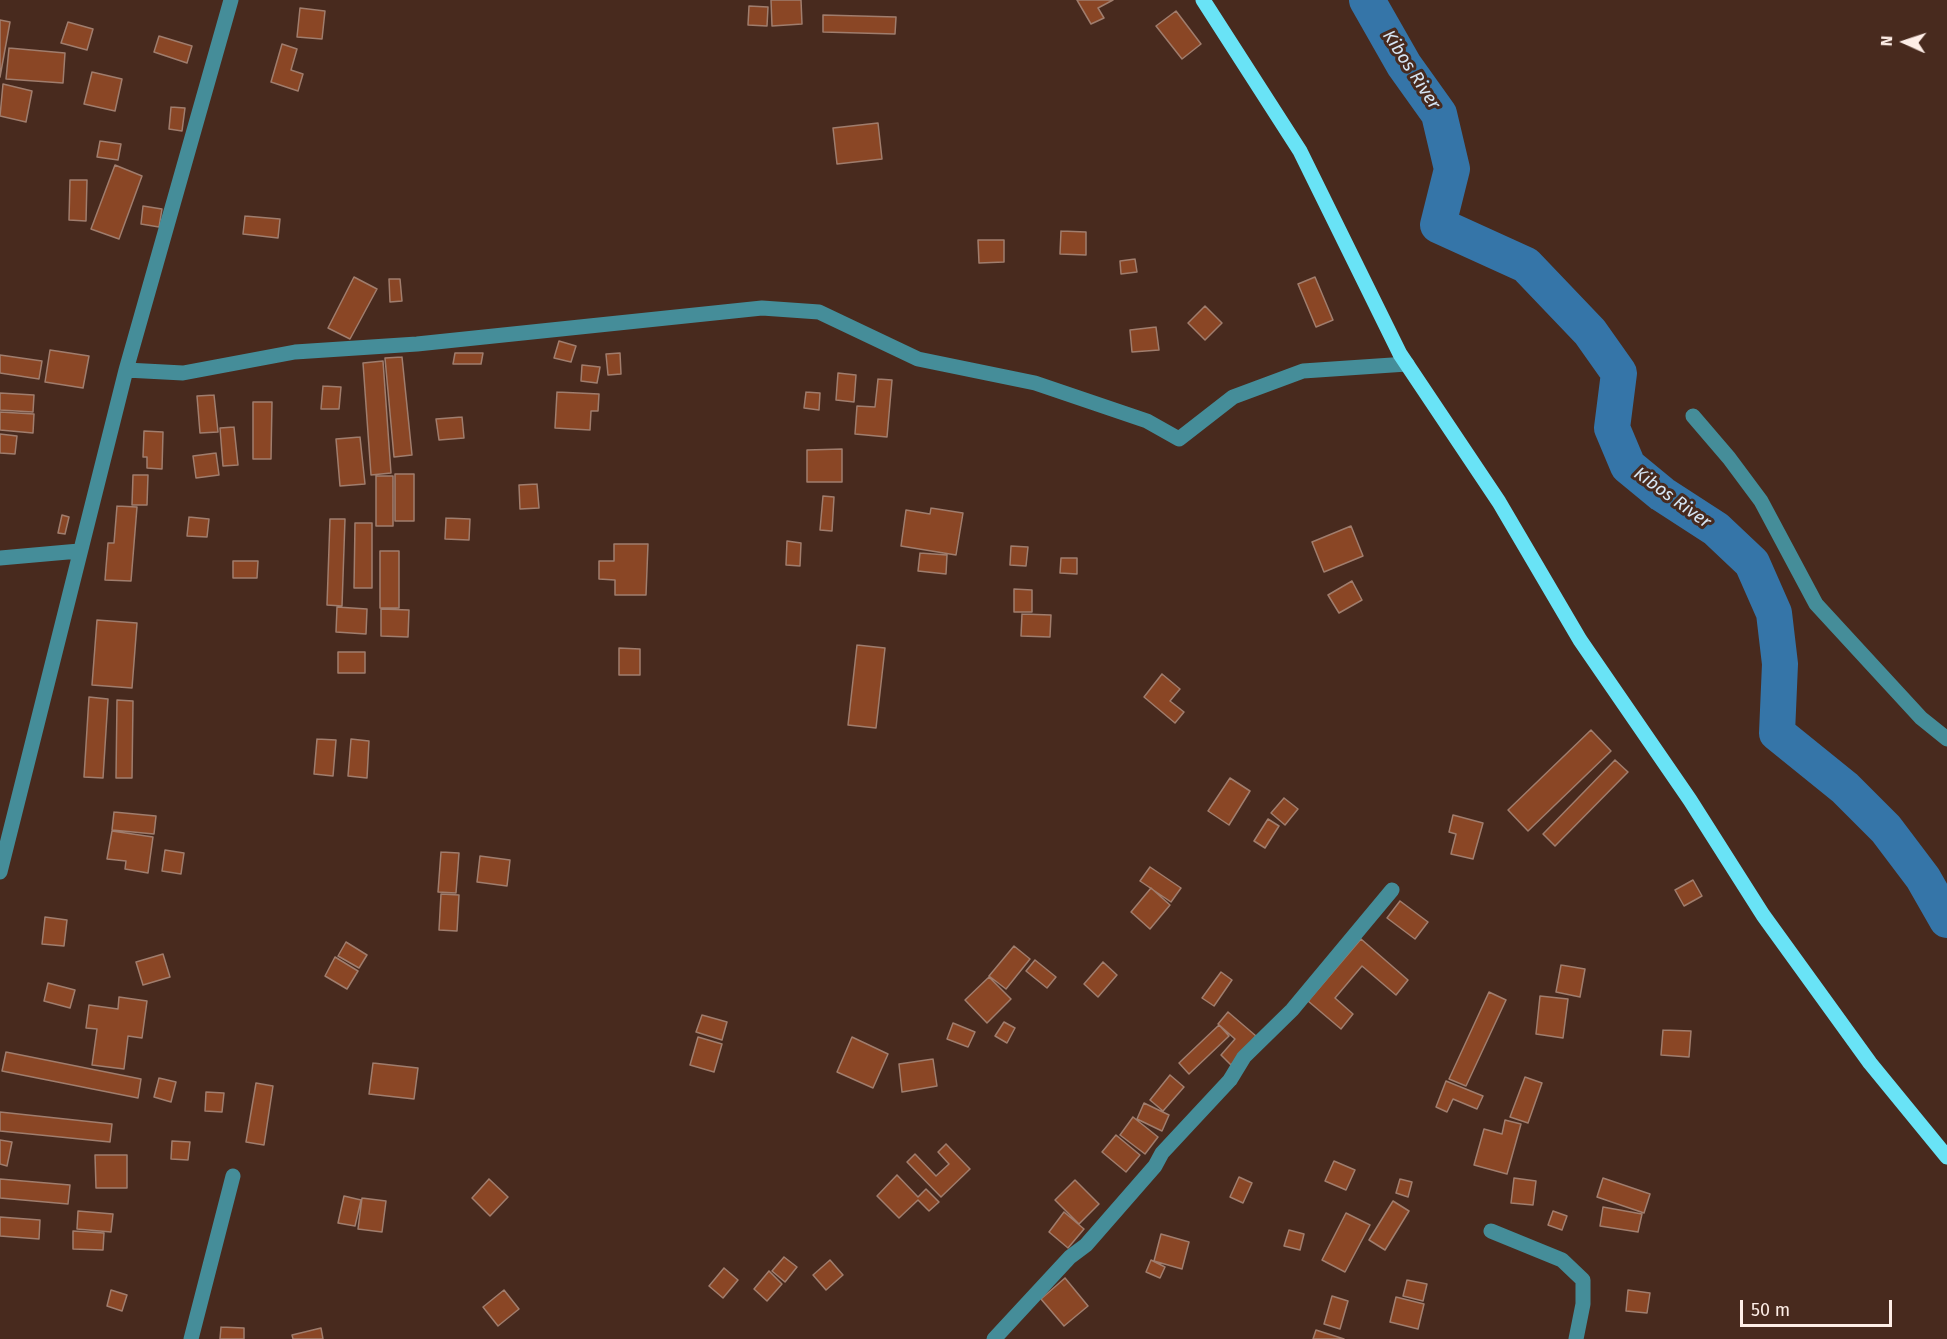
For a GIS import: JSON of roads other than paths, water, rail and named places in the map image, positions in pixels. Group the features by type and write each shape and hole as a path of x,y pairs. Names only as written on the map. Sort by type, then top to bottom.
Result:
{"main road":[{"path":"1203,0 1300,151 1407,364 1498,502 1580,640 1690,800 1763,915 1870,1063 1947,1156"}],"street":[{"path":"0,872 126,370 231,0"},
{"path":"126,370 183,372 295,352 417,345 762,308 819,312 918,358 1035,383 1147,421 1179,439 1233,397 1303,371 1407,364"},
{"path":"1693,416 1729,458 1761,501 1816,604 1913,710 1947,739"},
{"path":"0,558 79,551"},
{"path":"994,1339 1070,1257 1086,1245 1155,1166 1162,1153 1230,1080 1244,1057 1292,1010 1392,890"},
{"path":"191,1339 233,1176"},
{"path":"1491,1231 1562,1260 1582,1280 1583,1304 1576,1339"}],"waterway":[{"name":"Kibos River","path":"1367,0 1404,65 1439,114 1452,169 1438,225 1526,265 1590,332 1619,373 1612,428 1628,466 1662,494 1716,529 1752,563 1774,613 1780,664 1777,733 1845,788 1886,829 1923,878 1947,920"}]}
